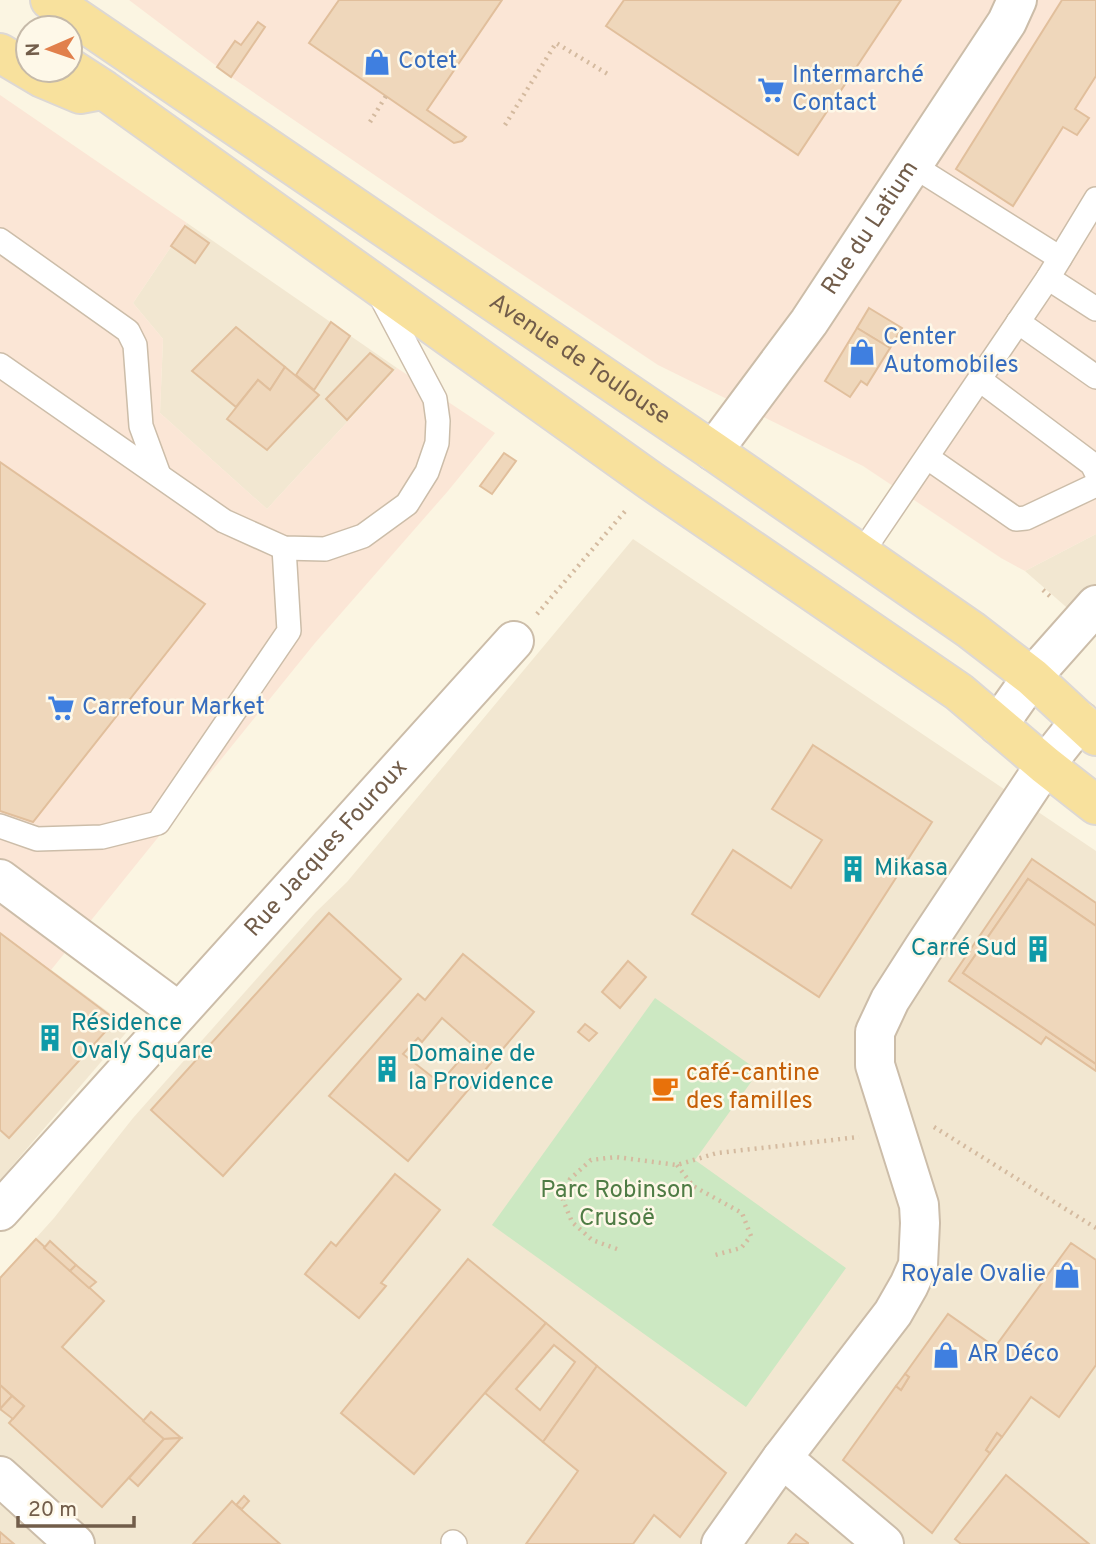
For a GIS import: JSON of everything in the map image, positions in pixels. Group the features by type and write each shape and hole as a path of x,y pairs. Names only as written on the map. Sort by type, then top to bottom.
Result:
{"main road":[{"name":"Avenue de Toulouse","path":"50,0 971,630 1032,677 1088,728"},
{"path":"0,53 42,79 80,94 104,90"},
{"path":"84,77 651,481 948,684 1096,805"}],"street":[{"name":"Rue du Latium","path":"713,451 809,322 1007,22 1017,0"},
{"path":"998,725 1032,677 1096,605"},
{"name":"Rue Jacques Fouroux","path":"0,1211 514,641"},
{"path":"721,1544 782,1458 893,1313 918,1265 919,1205 875,1065 875,1032 890,1000 1045,765 1088,728"},
{"path":"0,879 178,1012"},
{"path":"782,1458 884,1544"},
{"path":"0,1476 75,1544"}],"lane":[{"path":"912,165 1054,268 1096,309"},
{"path":"861,554 980,380 1096,199"},
{"path":"0,240 128,331 135,345 141,426 159,475"},
{"path":"0,365 224,521 284,548 325,549 363,536 407,503 428,472 437,443 435,399 374,284"},
{"path":"1018,322 1096,377"},
{"path":"980,380 1092,464 1096,472"},
{"path":"928,458 1016,519 1026,518 1096,485"},
{"path":"0,826 37,839 102,837 158,823 289,631 284,548"}],"path":[{"path":"505,125 556,43 611,76"},
{"path":"370,122 386,96"},
{"path":"514,641 651,481"},
{"path":"617,1249 592,1240 572,1222 563,1200 570,1179 591,1160 616,1157 677,1165 717,1153 936,1127 1096,1228"},
{"path":"677,1165 692,1186 742,1213 751,1236 741,1248 716,1255"}],"shaded area":[{"path":"129,0 1096,0 1096,534 1025,571 1001,558 863,466 658,365 231,77"},
{"path":"0,95 187,223 133,303 163,339 160,413 267,509 397,368 495,433 315,643 51,970 0,932"},
{"path":"187,223 397,368 267,509 160,413 163,339 133,303"},
{"path":"1096,534 1096,633 1025,571"},
{"path":"633,539 1096,851 1096,1544 0,1544 0,1278 54,1218 133,1118 316,912 347,882"},
{"name":"Résidence Ovaly Square","path":"0,932 130,1028 0,1180"}],"green space":[{"name":"Parc Robinson Crusoë","path":"655,998 759,1071 695,1160 846,1268 746,1407 492,1225"}],"building":[{"path":"339,0 502,0 427,110 466,137 462,141 454,143 309,43"},
{"name":"Intermarché Contact","path":"624,0 901,0 798,155 606,26"},
{"path":"1062,0 1096,0 1096,76 1075,109 1089,118 1077,135 1063,127 1013,206 956,169"},
{"path":"258,22 265,27 231,77 217,67 235,41 241,45"},
{"path":"185,226 209,243 195,263 171,246"},
{"path":"869,308 902,328 890,348 857,328"},
{"path":"331,322 350,336 314,390 296,375"},
{"path":"236,327 285,367 270,390 258,380 236,407 192,371"},
{"path":"857,328 890,348 867,385 861,381 850,397 825,381"},
{"path":"370,353 393,370 347,420 326,399"},
{"path":"285,367 319,395 267,450 227,419 258,380 270,390"},
{"path":"504,453 516,461 492,494 480,486"},
{"name":"Carrefour Market","path":"0,462 205,604 33,822 0,811"},
{"name":"Mikasa","path":"813,745 932,822 819,997 692,914 733,850 791,888 822,840 772,809"},
{"path":"1032,859 1096,903 1096,926 1028,879 963,973 1096,1064 1096,1071 1046,1037 1041,1044 949,981"},
{"name":"Carré Sud","path":"1028,879 1096,926 1096,1064 963,973"},
{"path":"329,913 401,979 223,1176 151,1110"},
{"name":"Résidence Ovaly Square","path":"0,933 116,1020 9,1138 0,1130"},
{"name":"Domaine de la Providence","path":"463,954 534,1012 408,1161 329,1096 418,994 425,1000","holes":["442,1018 473,1045 440,1083 403,1054 418,1038 422,1042"]},
{"path":"628,961 646,977 620,1008 602,992"},
{"path":"585,1024 597,1033 589,1041 578,1032"},
{"path":"395,1174 440,1210 381,1283 386,1286 359,1318 305,1274 331,1242 336,1246"},
{"path":"36,1239 104,1301 62,1347 164,1439 102,1507 9,1423 24,1406 0,1385 0,1278"},
{"path":"50,1241 76,1265 70,1271 44,1248"},
{"path":"1071,1243 1096,1260 1096,1365 1059,1417 1031,1397 1002,1437 997,1433 986,1450 990,1453 932,1533 843,1460 896,1386 901,1390 909,1377 905,1374 948,1314 995,1347"},
{"path":"468,1259 546,1323 414,1474 341,1413"},
{"path":"76,1265 96,1282 89,1288 70,1271"},
{"path":"546,1323 597,1366 543,1442 485,1393","holes":["554,1345 575,1362 540,1410 516,1389"]},
{"path":"597,1366 726,1473 680,1537 654,1515 633,1544 526,1544 578,1471 543,1442"},
{"path":"905,1374 909,1377 901,1390 896,1386"},
{"path":"0,1385 12,1396 0,1409"},
{"path":"12,1396 24,1406 13,1419 0,1409"},
{"path":"151,1412 181,1438 164,1439 143,1421"},
{"path":"997,1433 1002,1437 990,1453 986,1450"},
{"path":"181,1438 138,1486 129,1478 164,1439"},
{"path":"1006,1475 1089,1544 961,1544 955,1539"},
{"path":"244,1496 249,1501 242,1509 236,1505"},
{"path":"232,1501 236,1505 280,1544 193,1544"},
{"path":"0,1532 14,1544 0,1544"},
{"path":"796,1534 808,1543 808,1544 788,1544"}],"place":[{"name":"Cotet","path":"377,62"},
{"name":"Intermarché Contact","path":"771,90"},
{"name":"Center Automobiles","path":"862,352"},
{"name":"Carrefour Market","path":"61,708"},
{"name":"Mikasa","path":"853,869"},
{"name":"Carré Sud","path":"1038,949"},
{"name":"Résidence Ovaly Square","path":"50,1038"},
{"name":"Domaine de la Providence","path":"387,1069"},
{"name":"café-cantine des familles","path":"665,1088"},
{"name":"Royale Ovalie","path":"1067,1275"},
{"name":"AR Déco","path":"946,1355"}]}
